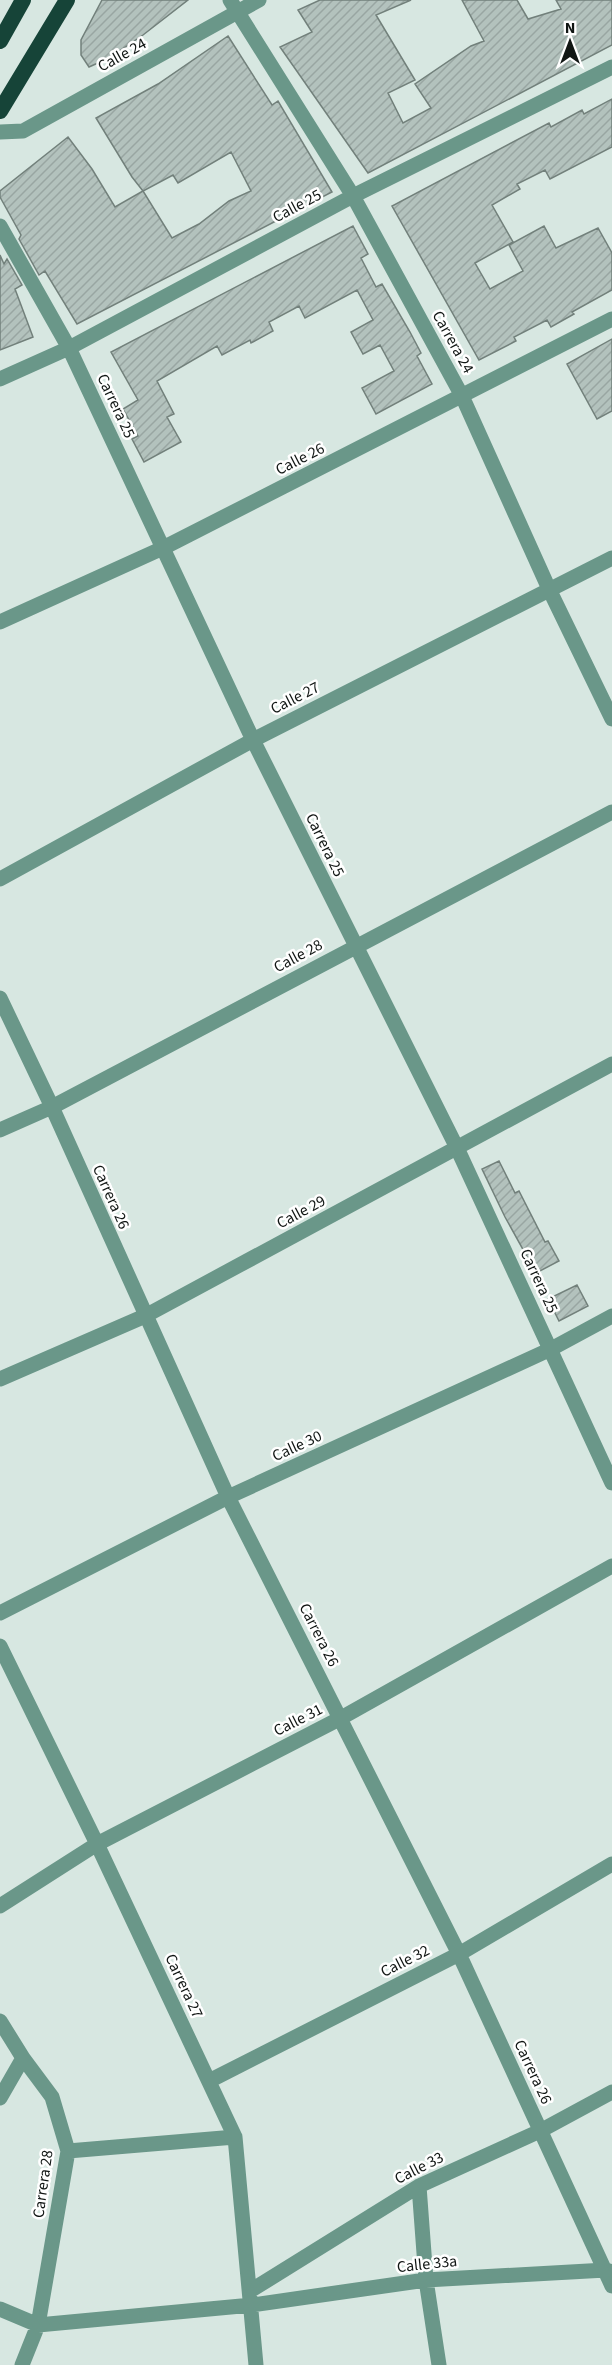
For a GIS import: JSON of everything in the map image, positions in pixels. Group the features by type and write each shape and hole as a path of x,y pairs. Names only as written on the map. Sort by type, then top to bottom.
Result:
{"highway":[{"path":"0,41 23,0"},
{"path":"0,111 67,0"}],"street":[{"name":"Calle 24","path":"0,132 22,131 234,5 259,0"},
{"name":"Carrera 24","path":"234,5 353,196 462,396 549,589 612,719"},
{"name":"Calle 25","path":"0,379 69,348 353,196 612,67"},
{"name":"Carrera 25","path":"0,226 69,348 253,740 457,1148 612,1483"},
{"name":"Calle 26","path":"0,622 163,548 612,320"},
{"name":"Calle 27","path":"0,879 253,740 612,558"},
{"name":"Calle 28","path":"0,1130 52,1107 612,812"},
{"name":"Carrera 26","path":"0,998 52,1107 228,1497 459,1954 540,2131 609,2271 612,2286"},
{"name":"Calle 29","path":"0,1379 145,1316 612,1064"},
{"name":"Calle 30","path":"0,1613 228,1497 551,1349 612,1316"},
{"name":"Calle 31","path":"0,1906 97,1844 341,1718 612,1566"},
{"name":"Carrera 27","path":"0,1646 97,1844 235,2137 256,2365"},
{"name":"Calle 32","path":"209,2081 459,1954 612,1864"},
{"name":"Carrera 28","path":"0,2021 22,2058 52,2097 68,2151 38,2325 22,2365"},
{"path":"0,2098 22,2058"},
{"name":"Calle 33","path":"38,2325 251,2298 419,2186 540,2131 612,2092"},
{"path":"68,2151 235,2137"},
{"path":"419,2186 426,2280 439,2365"},
{"name":"Calle 33a","path":"251,2298 426,2280 609,2271"},
{"path":"0,2309 38,2325"}],"building":[{"path":"102,0 188,0 143,35 109,58 89,67 81,55 81,40"},
{"path":"320,0 411,0 376,15 415,80 388,93 403,123 431,108 415,84 471,46 484,41 462,0 517,0 528,19 561,9 556,0 612,0 612,45 368,173 280,47 312,32 298,10"},
{"path":"228,36 272,105 278,101 332,192 77,324 45,271 39,275 19,239 21,235 0,197 0,191 68,137 92,169 115,207 143,191 96,118 158,84","holes":["231,152 251,191 229,201 199,224 172,238 143,191 173,175 178,183"]},
{"path":"612,99 612,147 550,179 545,170 517,184 520,189 492,205 513,242 475,263 490,289 523,271 509,245 544,226 556,248 598,228 612,253 612,290 572,312 574,314 551,327 547,320 514,337 516,341 479,360 392,206 549,123 551,127 582,110 584,114"},
{"path":"353,226 368,254 361,258 376,287 382,284 410,332 421,353 417,356 432,384 376,414 362,388 394,371 380,345 363,354 351,332 373,320 357,290 305,318 299,306 269,322 273,331 251,343 250,340 222,355 217,346 157,381 174,414 167,417 181,442 144,462 132,439 138,436 123,409 138,400 111,352"},
{"path":"0,255 4,264 7,259 22,285 15,289 33,337 0,350"},
{"path":"612,339 612,411 597,419 567,364"},
{"path":"499,1161 515,1193 519,1191 545,1242 548,1241 559,1261 536,1273 482,1169"},
{"path":"577,1285 588,1306 559,1321 548,1299"}]}
